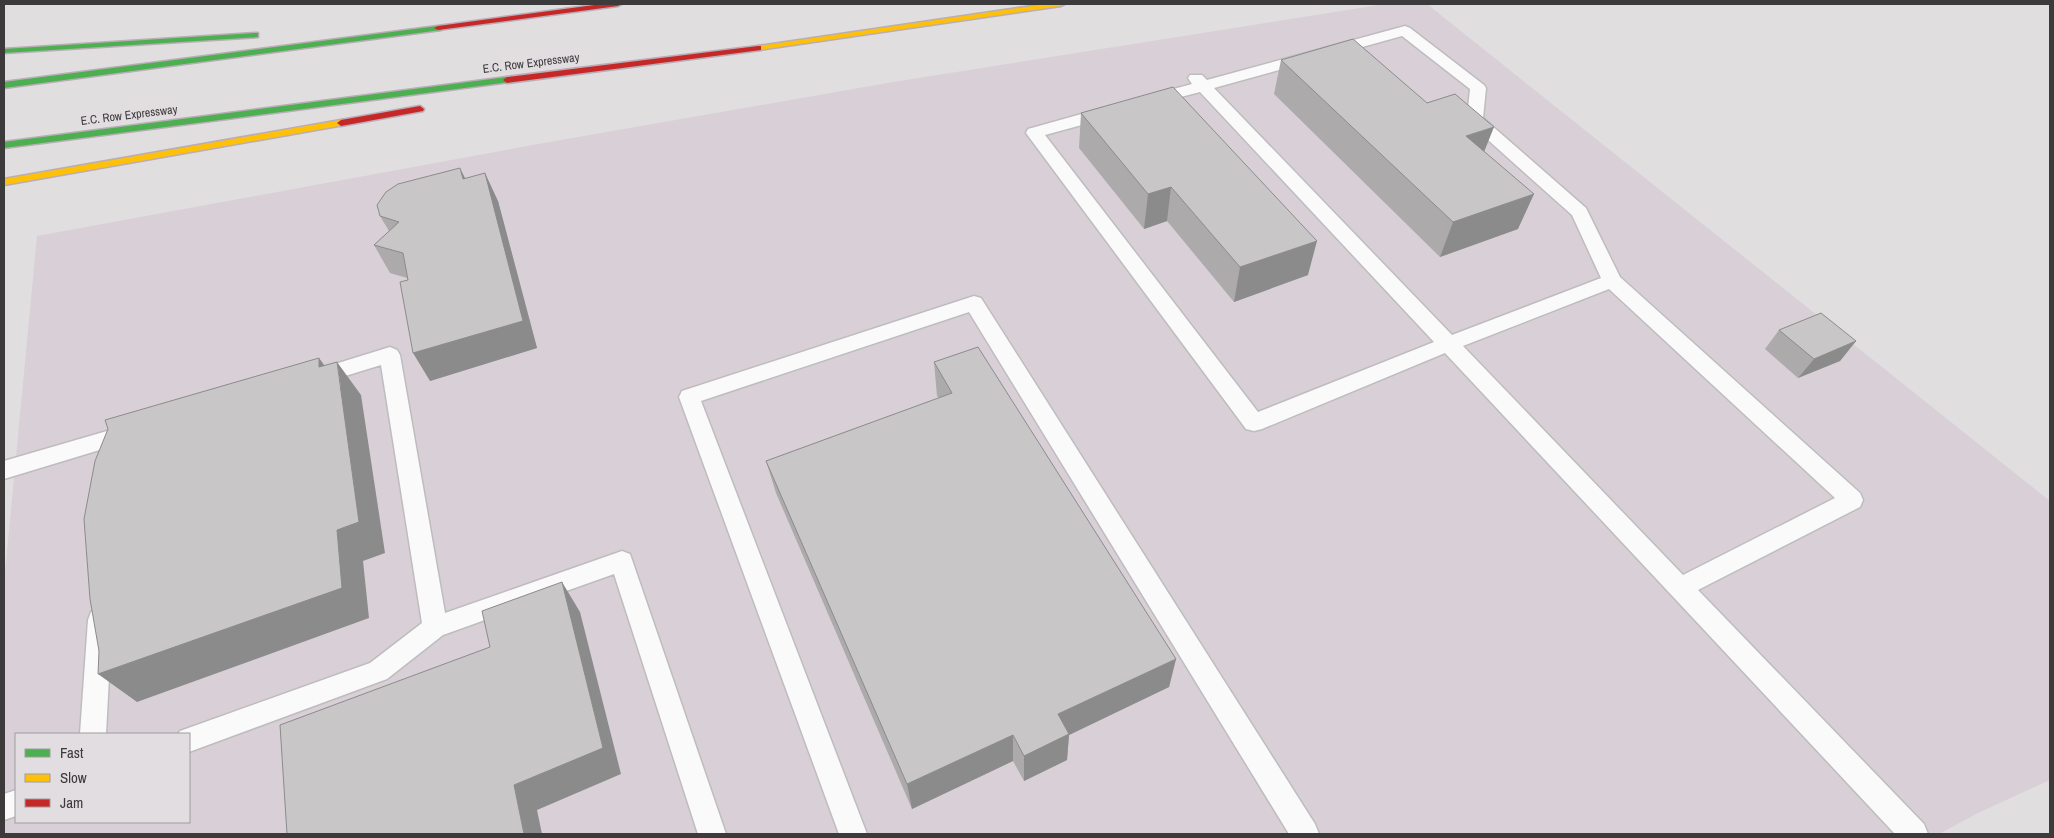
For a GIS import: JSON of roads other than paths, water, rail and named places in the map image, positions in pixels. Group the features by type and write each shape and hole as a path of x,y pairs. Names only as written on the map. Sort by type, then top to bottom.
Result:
{"highway":[{"path":"406,20 585,4"},
{"path":"4,85 618,4"},
{"name":"E.C. Row Expressway","path":"4,144 729,52 1061,4"},
{"path":"4,52 267,33"},
{"path":"523,90 729,52"},
{"path":"4,182 435,106"}],"lane":[{"path":"1612,281 1254,422 1034,133 1133,105 1199,82 1405,31 1478,88 1475,119 1580,212 1612,281 1852,500 1680,588"},
{"path":"1199,82 1914,834"},
{"path":"853,834 689,397 974,303 1305,834"},
{"path":"299,382 390,355 435,627"},
{"path":"4,470 112,448 150,427"},
{"path":"190,740 378,671 435,627 622,561 712,834"},
{"path":"93,733 102,596"}]}
